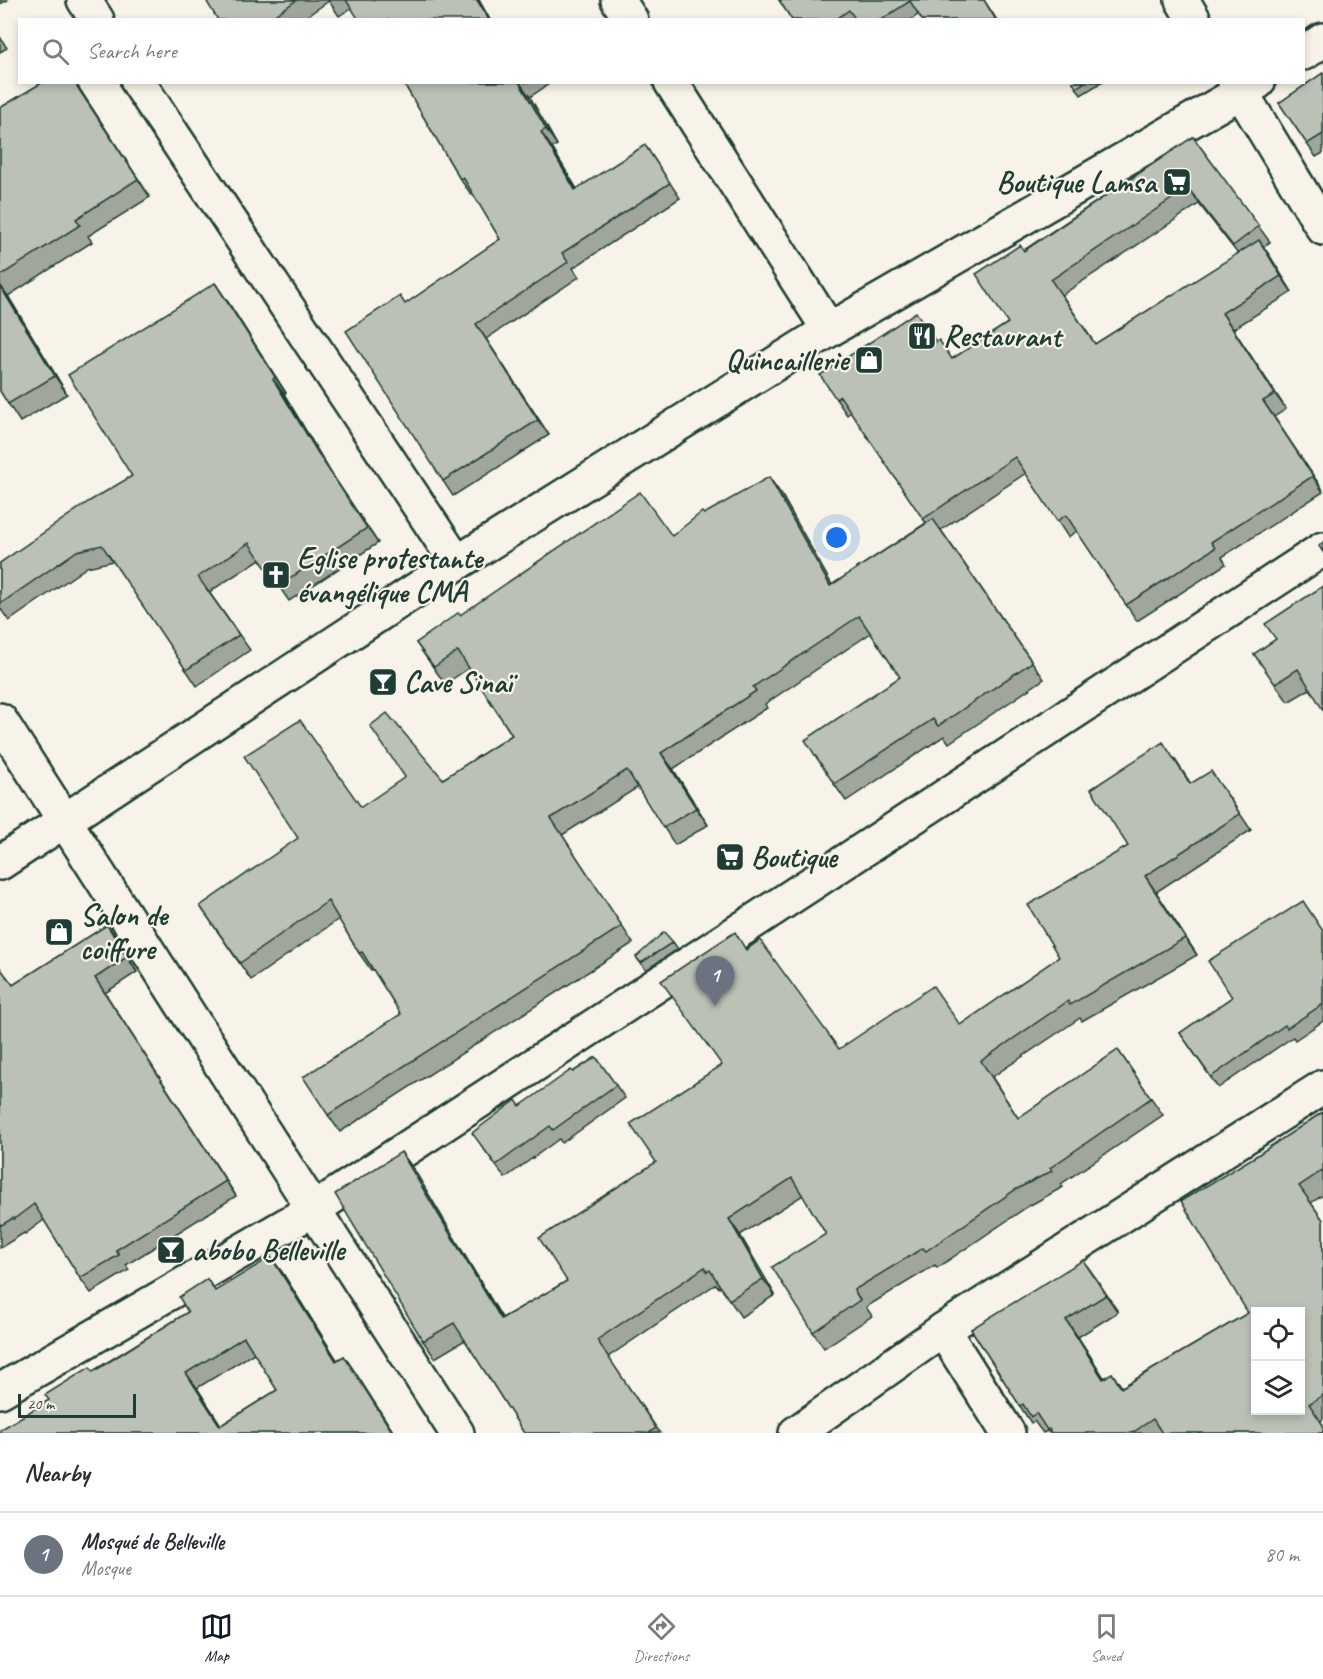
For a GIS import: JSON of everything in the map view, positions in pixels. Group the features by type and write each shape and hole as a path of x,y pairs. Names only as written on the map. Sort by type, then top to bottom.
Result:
{"street":[{"path":"84,0 96,18"},
{"path":"618,0 630,18"},
{"path":"1182,0 1193,18"},
{"path":"1305,52 1323,40"},
{"path":"139,84 456,563"},
{"path":"672,84 829,330"},
{"path":"0,862 456,563 829,330 1245,86 1323,228"},
{"path":"0,1391 314,1209 1323,549"},
{"path":"0,720 457,1433"},
{"path":"796,1433 943,1330 1323,1087"},
{"path":"943,1330 1008,1433"}],"building":[{"path":"210,0 297,0 270,18 217,18 207,2"},
{"path":"346,0 477,0 488,18 358,18"},
{"path":"779,0 984,0 995,18 921,18 910,1 884,18 855,18 849,10 838,18 791,18"},
{"path":"1323,73 1323,134 1307,144 1279,103"},
{"path":"40,84 75,84 138,179 76,219 80,225 0,276 0,108"},
{"path":"404,84 520,84 546,129 541,132 575,190 645,145 670,183 562,253 568,262 476,324 538,420 443,481 346,331 400,296 405,304 500,239 463,177 460,179"},
{"path":"1193,137 1259,226 1233,246 1188,188 1051,280 1095,344 1259,240 1281,276 1222,313 1275,394 1263,401 1313,476 1211,542 1215,548 1126,605 1066,515 1057,521 1015,457 923,519 840,396 836,399 820,375 916,312 936,342 939,340 952,359 1008,323 976,274 1020,245 1024,251"},
{"path":"215,283 275,377 273,379 321,458 367,528 278,586 249,543 198,577 239,635 186,670 102,545 77,551 0,604 0,563 88,502 132,476 68,375"},
{"path":"0,286 55,376 8,404 0,391"},
{"path":"769,477 830,586 933,519 1032,662 938,726 933,719 834,784 805,740 900,677 859,616 753,687 756,691 661,753 696,808 663,828 627,770 551,818 622,926 328,1115 303,1077 401,1014 362,952 359,953 328,901 240,963 200,906 298,838 244,756 300,720 361,807 405,777 370,726 387,713 443,779 512,735 458,651 434,667 416,643 640,492 672,536 702,512 704,514"},
{"path":"1323,586 1323,710 1298,669 1275,684 1254,654 1276,639 1265,624"},
{"path":"1163,742 1190,784 1211,771 1240,814 1145,876 1185,938 1070,1005 1068,1001 981,1061 1018,1118 1118,1050 1151,1098 1050,1168 1052,1171 1015,1190 926,1251 923,1248 854,1290 860,1300 813,1332 772,1267 826,1234 792,1178 729,1219 763,1279 729,1300 710,1270 707,1272 705,1267 597,1340 656,1428 649,1433 524,1433 454,1323 423,1341 335,1194 401,1152 501,1319 567,1281 539,1238 656,1162 630,1124 722,1065 661,981 735,932 746,950 760,940 839,1049 933,986 960,1025 1059,957 1028,905 1128,846 1091,789"},
{"path":"1303,901 1323,931 1323,1004 1287,1028 1285,1025 1211,1077 1180,1033 1232,997 1208,961"},
{"path":"107,925 127,957 95,978 226,1181 116,1250 119,1255 80,1278 34,1204 0,1226 0,968 13,985"},
{"path":"664,932 673,942 641,963 636,957"},
{"path":"596,1057 616,1085 553,1130 550,1126 496,1165 472,1133 516,1100 520,1106 571,1070 573,1072"},
{"path":"1323,1112 1323,1170 1299,1186 1323,1220 1323,1395 1309,1404 1323,1425 1323,1433 1162,1433 1153,1419 1132,1433 1051,1433 1036,1413 1031,1417 1023,1404 1020,1406 971,1329 1083,1260 1106,1295 1066,1320 1103,1379 1112,1373 1121,1388 1248,1313 1181,1201"},
{"path":"271,1257 336,1361 344,1356 393,1433 0,1433 0,1430 49,1400 45,1395 90,1367 93,1372 188,1312 179,1297 207,1279 215,1291","holes":["244,1337 277,1390 220,1426 186,1373"]}],"place":[{"name":"Boutique Lamsa","path":"1177,182"},
{"name":"Restaurant","path":"922,336"},
{"name":"Quincaillerie","path":"869,360"},
{"name":"Eglise protestante évangélique CMA","path":"276,575"},
{"name":"Cave Sinaï","path":"383,682"},
{"name":"Boutique","path":"730,857"},
{"name":"Salon de coiffure","path":"59,932"},
{"name":"Mosqué de Belleville","path":"715,1006"},
{"name":"abobo Belleville","path":"171,1250"}]}
